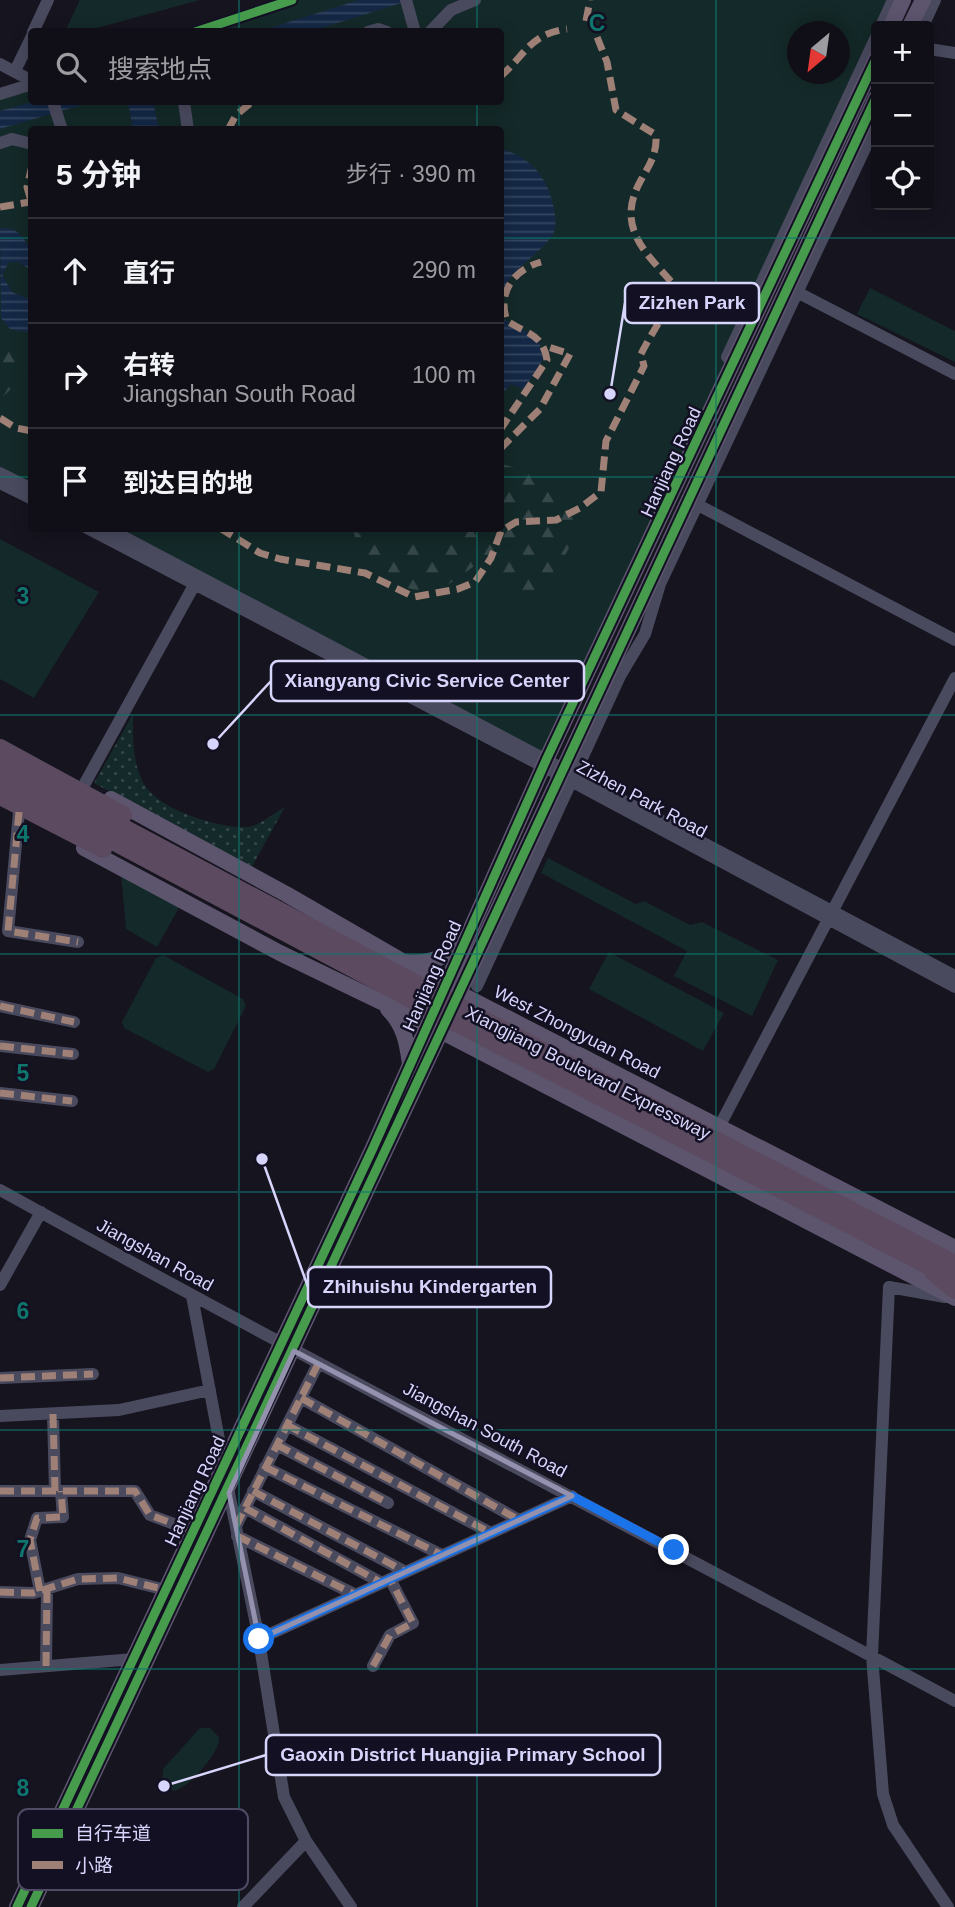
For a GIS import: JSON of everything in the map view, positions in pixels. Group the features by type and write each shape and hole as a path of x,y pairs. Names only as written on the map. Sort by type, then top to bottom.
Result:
{"highway":[{"path":"0,746 365,944 399,967 480,1010 502,1038"},
{"name":"Xiangjiang Boulevard Expressway","path":"0,762 502,1038"},
{"name":"Xiangjiang Boulevard Expressway","path":"0,781 920,1253 955,1279"},
{"path":"0,798 350,979 386,993 466,1035 502,1038"},
{"path":"920,1253 955,1254"},
{"path":"920,1253 955,1290"},
{"name":"Xiangjiang Boulevard Expressway","path":"920,1253 955,1264"}],"main road":[{"path":"893,21 903,0"},
{"path":"912,21 923,0"},
{"name":"Hanjiang Road","path":"452,990 462,948 545,763 871,70"},
{"name":"Hanjiang Road","path":"78,1809 229,1493 287,1348 434,1027 452,990 477,956 567,774 792,289 871,109"},
{"name":"West Zhongyuan Road","path":"0,746 83,785 286,894 452,990 955,1248"},
{"path":"0,798 19,812 280,953 434,1027 955,1298"},
{"path":"403,962 419,964 438,960 462,948"},
{"path":"477,956 471,974 491,1010"},
{"path":"382,1002 398,1018 417,1066 440,1048 470,1046"},
{"name":"Hanjiang Road","path":"63,1809 224,1466 287,1348"},
{"name":"Hanjiang Road","path":"16,1907 24,1890"},
{"name":"Hanjiang Road","path":"31,1907 39,1890"}],"street":[{"path":"35,28 48,0"},
{"path":"207,28 292,0"},
{"path":"406,0 414,27"},
{"path":"434,28 451,10 475,0"},
{"path":"883,21 893,0"},
{"path":"925,21 935,0"},
{"path":"15,71 28,43"},
{"path":"667,508 662,498 871,48"},
{"path":"934,50 955,53"},
{"path":"0,64 28,80"},
{"path":"0,94 28,84"},
{"path":"54,105 60,126"},
{"path":"184,105 187,126"},
{"path":"477,986 567,774 645,634 660,584 698,505 792,289 871,135"},
{"path":"0,143 12,139 28,143"},
{"path":"792,289 955,374"},
{"path":"0,473 28,487"},
{"path":"0,483 28,497"},
{"path":"698,505 955,640"},
{"name":"Zizhen Park Road","path":"95,532 196,580 831,915 955,976"},
{"name":"Zizhen Park Road","path":"114,532 196,580"},
{"path":"83,785 196,580"},
{"path":"719,1127 955,678"},
{"path":"19,812 4,929 78,942"},
{"name":"Zizhen Park Road","path":"831,915 955,987"},
{"path":"0,1006 74,1022"},
{"path":"0,1046 73,1054"},
{"path":"0,1093 72,1101"},
{"name":"Jiangshan Road","path":"0,1189 287,1348"},
{"path":"0,1284 41,1212"},
{"path":"948,1907 893,1825 883,1794 872,1656 889,1287 955,1298"},
{"path":"192,1296 224,1466"},
{"name":"Jiangshan South Road","path":"287,1348 572,1496 955,1701"},
{"path":"236,1531 253,1491 318,1364"},
{"path":"0,1378 93,1374"},
{"path":"0,1416 119,1410 210,1390"},
{"path":"300,1398 519,1520"},
{"path":"46,1666 43,1591 30,1540 37,1518 63,1517 58,1491 53,1414"},
{"path":"287,1425 491,1533"},
{"path":"277,1445 388,1503"},
{"path":"265,1467 442,1555"},
{"path":"0,1491 135,1491 150,1515 193,1531"},
{"path":"253,1491 406,1572"},
{"path":"229,1493 259,1639 284,1797 306,1841 351,1907"},
{"path":"259,1639 572,1496"},
{"path":"245,1508 386,1581 413,1623 390,1636 373,1666"},
{"path":"236,1531 356,1595"},
{"path":"0,1592 43,1591 78,1579 118,1578 166,1590"},
{"path":"0,1670 134,1659"},
{"path":"243,1907 306,1841"}],"highlighted area":[{"path":"294,1351 572,1496 259,1639 229,1493"}],"green space":[{"path":"80,0 200,0 97,28 66,28"},
{"path":"292,0 903,0 881,21 871,21 871,69 547,758 122,532 504,532 504,126 28,126 28,482 0,467 0,94 28,85 28,105 504,105 504,28 204,28"},
{"path":"870,288 955,331 955,362 857,314"},
{"path":"0,332 28,353 28,368 0,400"},
{"path":"504,465 540,475 588,513 557,570 530,600 515,597 502,575 480,562 435,594 403,587 359,558 354,532 403,544 436,542 448,532 504,532"},
{"path":"0,539 99,592 34,698 0,679"},
{"path":"133,714 137,767 144,784 162,802 190,816 234,827 256,825 285,807 250,870 94,783"},
{"path":"548,858 636,904 644,901 690,925 702,922 778,960 752,1016 674,976 687,951 541,873"},
{"path":"121,873 181,904 157,947 126,929"},
{"path":"609,952 724,1013 703,1051 589,989"},
{"path":"163,955 243,999 246,1006 214,1069 208,1072 124,1028 122,1022 156,958"},
{"path":"200,1728 210,1728 219,1737 215,1751 194,1778 173,1791 162,1782 163,1769"}],"water":[{"path":"359,0 411,0 322,28 270,28"},
{"path":"28,103 82,105 0,129 0,111"},
{"path":"129,105 154,105 158,126 132,126"},
{"path":"504,150 525,160 546,183 556,223 552,236 508,281 504,291"},
{"path":"0,228 9,228 21,235 28,247 28,268 18,262 9,262 2,275 12,292 28,299 28,332 10,329 1,318"},
{"path":"504,320 538,338 544,358 524,389 511,384 504,392"}],"marked path":[{"path":"586,21 590,0"},
{"path":"504,73 536,40 567,29"},
{"path":"504,529 516,522 556,520 580,508 601,492 606,441 644,366 641,354 677,288 645,252 633,226 631,212 634,197 652,159 656,135 616,110 607,62 597,37"},
{"path":"230,126 236,115 248,105"},
{"path":"28,183 28,190"},
{"path":"0,207 28,202"},
{"path":"504,301 515,277 541,262"},
{"path":"504,301 504,311"},
{"path":"504,311 507,321 538,340 547,360 504,424"},
{"path":"504,445 540,409 570,354 545,346"},
{"path":"0,418 16,428 28,430"},
{"path":"226,532 260,553 280,559 365,573 414,597 458,589 475,582 491,558 501,532"},
{"path":"19,812 8,931 78,942"},
{"path":"0,1006 74,1022"},
{"path":"0,1046 73,1054"},
{"path":"0,1093 72,1101"},
{"path":"236,1526 318,1364"},
{"path":"0,1378 93,1374"},
{"path":"301,1398 519,1520"},
{"path":"53,1414 55,1491"},
{"path":"287,1425 491,1533"},
{"path":"277,1445 388,1503"},
{"path":"265,1467 442,1555"},
{"path":"0,1491 135,1491 150,1515 193,1531"},
{"path":"40,1591 30,1540 37,1518 63,1517 61,1491"},
{"path":"253,1491 406,1572"},
{"path":"259,1639 572,1496"},
{"path":"245,1508 382,1583"},
{"path":"237,1536 356,1595"},
{"path":"0,1592 33,1593 78,1579 118,1578 166,1590"},
{"path":"373,1666 390,1635 413,1623 390,1579"},
{"path":"46,1666 47,1590"}],"cycle path":[{"path":"207,28 292,0"},
{"path":"63,1809 373,1148 547,758 871,70"},
{"path":"77,1809 871,109"},
{"path":"17,1907 25,1890"},
{"path":"31,1907 39,1890"}],"place":[{"name":"Zizhen Park","path":"610,394"},
{"name":"Xiangyang Civic Service Center","path":"213,744"},
{"name":"Zhihuishu Kindergarten","path":"262,1159"},
{"name":"Gaoxin District Huangjia Primary School","path":"164,1786"}],"route":[{"path":"259,1639 572,1496 674,1550"}]}
